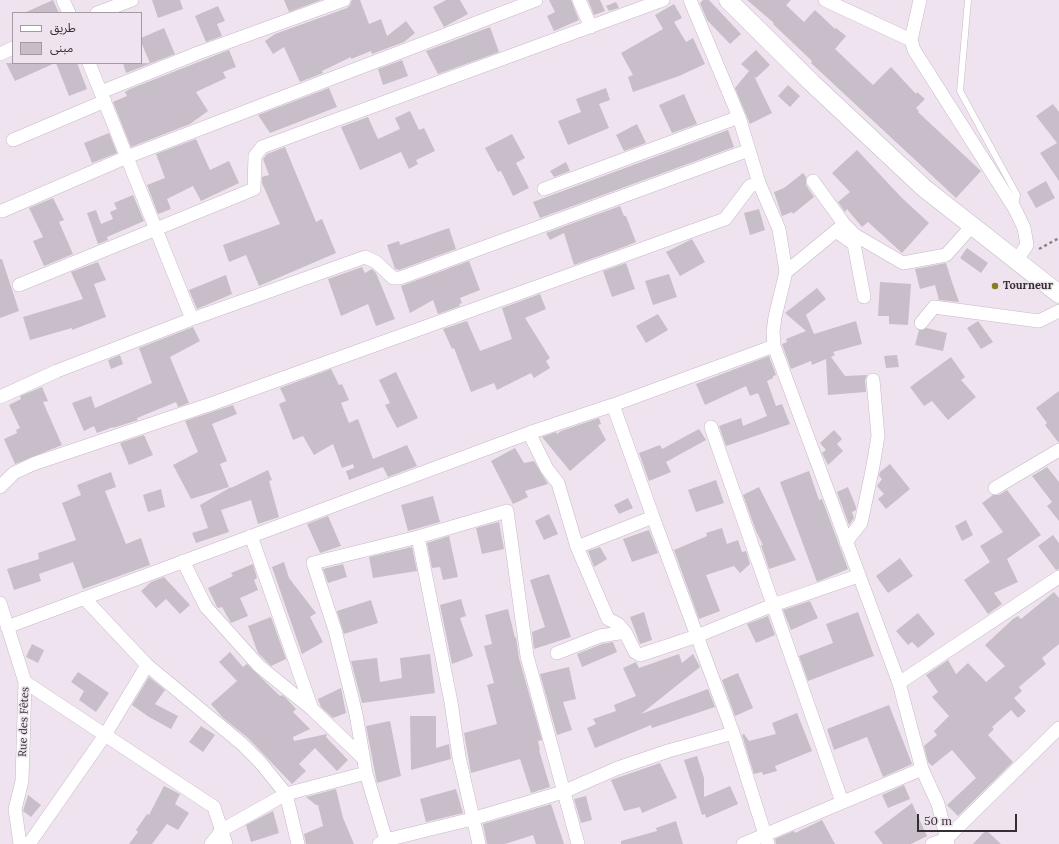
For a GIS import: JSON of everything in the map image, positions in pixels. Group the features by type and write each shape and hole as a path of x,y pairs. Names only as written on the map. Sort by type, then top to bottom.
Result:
{"main road":[{"path":"728,0 812,82 919,182 972,226 1059,294"}],"street":[{"path":"63,0 69,12"},
{"path":"100,12 132,0"},
{"path":"13,140 198,53 344,0"},
{"path":"2,211 127,157 536,0"},
{"path":"579,0 591,27"},
{"path":"20,285 254,189 254,156 262,147 663,0"},
{"path":"690,0 739,118 759,183 779,229 786,272 775,317 773,332 774,346 858,576 899,682 922,769 938,804 947,841"},
{"path":"825,0 911,40"},
{"path":"920,0 911,40 914,50 1015,209 1024,228 1027,245 1023,266"},
{"path":"0,54 12,48"},
{"path":"89,64 192,319"},
{"path":"544,189 739,118"},
{"path":"0,397 57,371 192,319 365,257 376,262 393,278 400,278 749,150"},
{"path":"813,181 840,227 854,244 864,297"},
{"path":"0,487 14,473 23,468 214,403 725,219 750,186 759,183"},
{"path":"840,227 903,263 946,256 972,226"},
{"path":"786,272 840,227"},
{"path":"921,323 934,307 1039,321 1059,311"},
{"path":"8,627 529,433 613,405 774,346"},
{"path":"846,542 861,523 873,466 878,436 873,380"},
{"path":"613,405 733,733 766,840"},
{"path":"711,427 842,802"},
{"path":"529,433 547,469 558,482 577,547 608,619 618,624 625,632 635,652 640,655 697,636 773,605 858,576"},
{"path":"995,488 1059,450"},
{"path":"578,844 563,792 527,656 507,511 418,537 313,563 335,630 356,714 366,773 383,842 472,819 563,792 618,768 668,751 733,733"},
{"path":"577,547 653,516"},
{"path":"251,536 312,709"},
{"path":"418,537 472,819 480,844"},
{"path":"183,561 206,607 259,666 312,709 363,758"},
{"path":"899,682 1059,577"},
{"path":"84,598 146,665 242,744 260,762 286,794 298,844"},
{"name":"Rue des Fêtes","path":"0,603 25,682 22,781 15,809 20,844"},
{"path":"557,653 600,636 625,632"},
{"path":"29,844 105,735 146,665"},
{"path":"25,682 214,807 226,844"},
{"path":"932,844 947,841 1059,728"},
{"path":"744,844 766,840 842,802 922,769"},
{"path":"211,844 222,830 286,794 366,773"}],"lane":[{"path":"968,0 960,91 1017,195 1015,209"}],"path":[{"path":"1023,266 1039,248 1059,238"}],"building":[{"path":"53,0 59,12 26,12"},
{"path":"152,0 180,0 183,9 158,18"},
{"path":"284,0 321,0 289,12"},
{"path":"352,0 360,0 369,24 381,19 387,36 406,21 415,33 404,42 372,54 371,51 351,59 351,57 322,71 323,73 300,82 284,47 273,54 265,41 275,34 347,8"},
{"path":"446,0 460,0 468,14 444,27 433,7"},
{"path":"549,0 571,0 579,20 554,31 547,16 555,12"},
{"path":"588,0 600,0 605,11 594,15"},
{"path":"703,0 709,0 741,34 730,44 707,20 700,3"},
{"path":"747,0 791,0 786,5 804,22 815,10 835,29 836,28 846,36 835,49 873,85 891,67 916,94 917,92 925,99 916,108 919,111 918,112 981,171 956,198 811,63 812,61 773,24 774,23"},
{"path":"616,2 619,8 609,11 606,6"},
{"path":"674,4 682,18 674,22 686,42 693,38 705,64 679,76 633,92 628,77 633,75 621,53 663,29 655,15"},
{"path":"218,6 225,21 217,24 222,36 206,42 195,16"},
{"path":"490,27 499,52 438,74 426,51"},
{"path":"164,28 175,54 126,73 123,64 150,63 142,44 142,38"},
{"path":"229,50 236,67 223,72 226,78 196,92 208,111 190,124 131,147 113,102 127,96 125,92 130,89"},
{"path":"756,50 770,65 756,78 754,76 772,113 750,124 735,88 749,71 741,64"},
{"path":"402,60 408,76 383,85 378,69"},
{"path":"6,63 53,64 15,81"},
{"path":"56,64 77,64 87,89 69,96"},
{"path":"788,85 800,96 790,107 778,96"},
{"path":"329,88 337,107 270,133 258,115"},
{"path":"606,88 610,100 599,104 609,128 568,145 558,121 581,112 576,99"},
{"path":"684,94 697,124 672,133 659,105"},
{"path":"1053,104 1059,112 1059,181 1040,153 1057,143 1036,116"},
{"path":"410,111 419,130 424,128 435,151 416,160 418,164 409,169 401,152 360,170 341,127 368,117 378,139 400,129 395,118"},
{"path":"637,124 646,143 624,151 616,135"},
{"path":"728,130 734,147 540,218 533,202"},
{"path":"109,133 117,153 92,163 84,143"},
{"path":"512,134 525,158 516,163 529,188 513,196 501,171 498,172 485,148"},
{"path":"196,139 210,170 229,161 239,183 201,201 193,186 167,199 171,209 158,214 147,185 165,178 156,154"},
{"path":"285,147 316,222 322,219 336,253 259,286 246,255 229,262 223,245 280,224 262,183 262,177 269,175 263,159 267,154"},
{"path":"857,150 901,197 929,223 902,253 868,222 862,227 847,209 845,212 838,202 850,192 832,173"},
{"path":"566,162 570,171 554,177 550,171"},
{"path":"803,173 806,177 806,185 814,197 793,214 792,212 782,216 774,192 784,188"},
{"path":"1046,181 1055,198 1036,208 1027,192"},
{"path":"133,195 144,221 107,237 108,240 98,244 87,213 96,210 101,224 113,219 110,212 117,209 114,203"},
{"path":"53,198 64,220 59,222 73,254 44,266 33,241 43,237 29,208"},
{"path":"620,206 624,216 626,216 636,242 621,248 574,265 564,233 550,240 546,233"},
{"path":"759,209 765,230 750,235 744,213"},
{"path":"449,228 456,249 399,270 395,269 387,245 399,241 400,245"},
{"path":"692,239 705,262 680,276 666,252"},
{"path":"967,248 988,263 981,273 960,258"},
{"path":"0,259 2,259 19,311 0,318"},
{"path":"469,261 480,290 460,298 462,303 459,304 460,306 438,314 433,300 410,313 401,286"},
{"path":"98,262 106,280 94,284 106,317 72,330 72,328 30,340 23,317 83,299 71,272"},
{"path":"626,263 635,289 612,297 603,271"},
{"path":"946,263 959,302 939,300 935,285 920,289 915,269"},
{"path":"362,267 365,273 372,269 376,273 395,319 376,326 368,304 341,316 328,279"},
{"path":"669,274 677,297 653,305 645,281"},
{"path":"226,275 232,294 197,309 189,290"},
{"path":"880,282 911,284 908,325 889,324 889,316 878,316"},
{"path":"817,288 826,299 806,315 814,334 856,321 862,344 833,352 835,355 831,357 845,376 867,375 865,380 866,392 828,395 826,359 812,365 811,361 791,369 782,344 787,342 786,339 806,331 785,313"},
{"path":"540,294 546,309 525,318 550,358 546,361 550,368 534,378 531,373 497,390 494,383 471,392 454,348 452,349 443,329 467,321 480,351 512,339 502,308"},
{"path":"658,314 668,330 646,343 636,326"},
{"path":"978,321 993,342 981,349 967,328"},
{"path":"193,327 200,341 170,357 189,403 178,407 176,402 137,418 138,420 97,433 94,426 84,431 72,403 91,396 95,408 152,383 139,348"},
{"path":"927,328 947,333 943,351 915,345 919,330"},
{"path":"120,355 123,364 111,369 108,360"},
{"path":"897,355 899,367 886,368 884,356"},
{"path":"769,356 776,375 767,381 776,406 782,404 790,424 726,446 719,426 741,418 743,426 767,416 758,393 750,396 746,386 705,405 696,384"},
{"path":"951,357 965,377 961,380 976,397 948,420 932,401 924,406 910,387"},
{"path":"331,369 339,385 342,384 349,400 341,403 349,423 358,419 373,459 407,445 417,466 388,477 383,467 349,480 346,471 354,468 353,464 342,468 333,444 314,455 303,436 293,440 279,404 286,401 280,388"},
{"path":"396,372 418,418 397,428 385,405 390,403 379,380"},
{"path":"42,387 48,401 43,402 62,445 15,464 4,439 17,433 16,430 20,428 9,405 21,399 20,396"},
{"path":"1059,391 1058,442 1045,425 1047,423 1036,408"},
{"path":"233,405 237,414 212,424 227,461 220,464 229,487 191,499 173,465 198,452 185,421"},
{"path":"599,418 601,424 598,425 606,440 570,471 542,437 556,432 557,434 561,431"},
{"path":"699,429 706,440 666,462 671,472 649,481 639,453 660,445 662,449"},
{"path":"834,430 842,439 837,444 843,451 828,465 822,453 826,450 820,443"},
{"path":"144,435 153,455 129,465 120,443"},
{"path":"515,448 524,463 534,461 548,484 525,491 528,497 513,504 491,461"},
{"path":"890,464 910,489 886,509 878,499 884,494 877,486 882,479 879,476 880,472"},
{"path":"1047,467 1059,482 1059,521 1047,506 1052,502 1032,476"},
{"path":"268,470 272,480 269,481 279,517 258,524 251,500 221,510 229,532 196,543 192,533 208,528 200,505 231,487"},
{"path":"809,471 819,500 822,499 848,569 817,582 780,482"},
{"path":"111,472 116,487 105,491 126,544 141,538 150,565 83,589 73,562 39,574 41,581 14,590 7,569 39,559 38,553 76,540 62,503 81,495 77,485"},
{"path":"716,480 724,503 696,512 688,490"},
{"path":"759,487 796,560 769,569 761,545 763,545 756,531 743,495"},
{"path":"848,487 856,507 856,510 852,512 854,518 849,525 837,492"},
{"path":"161,489 165,507 148,512 143,495"},
{"path":"1007,490 1041,535 1007,559 1018,582 994,593 1002,604 988,614 964,580 990,562 980,546 1003,532 982,503 993,495 999,495"},
{"path":"433,496 440,522 408,531 401,505"},
{"path":"628,498 633,508 619,514 614,505"},
{"path":"549,514 558,534 544,540 535,521"},
{"path":"328,516 341,546 320,553 307,524"},
{"path":"966,520 973,535 962,541 955,526"},
{"path":"499,522 504,549 482,554 476,528"},
{"path":"722,528 727,544 738,540 742,552 746,551 750,564 740,573 734,566 706,575 720,611 699,619 674,550 707,536 706,533"},
{"path":"649,530 658,553 632,562 623,539"},
{"path":"1053,535 1059,543 1059,569 1056,570 1038,546"},
{"path":"449,536 458,577 443,580 440,567 432,568 427,543"},
{"path":"412,547 417,571 373,578 369,557"},
{"path":"600,547 607,559 594,567 588,551"},
{"path":"900,558 913,576 888,593 876,576"},
{"path":"284,562 289,578 316,613 310,617 323,642 302,654 272,567"},
{"path":"253,564 257,578 254,580 258,590 240,598 248,616 231,623 222,607 217,607 208,588 233,576 231,573"},
{"path":"343,564 347,577 328,583 323,569"},
{"path":"549,574 571,637 534,649 532,632 545,627 530,580"},
{"path":"164,577 190,605 180,614 166,599 156,608 141,591 151,582"},
{"path":"1054,592 1059,598 1059,644 1042,658 1046,664 1019,687 1022,691 1014,698 1026,711 1018,718 1011,710 992,727 994,729 988,735 1013,762 958,816 947,805 976,778 952,750 932,766 928,762 924,746 937,735 934,731 949,716 932,697 938,692 926,675 948,660 956,674 968,663 986,682 1005,666 985,645 1013,619 1018,616 1021,619"},
{"path":"461,599 466,616 460,618 473,656 452,664 440,605"},
{"path":"371,600 378,623 344,634 337,611"},
{"path":"810,601 818,618 791,630 783,610"},
{"path":"508,609 515,638 516,637 519,658 542,740 538,741 539,750 550,787 531,793 520,759 471,773 464,733 497,724 487,685 494,683 484,646 492,644 485,615"},
{"path":"644,612 652,640 640,644 630,617"},
{"path":"858,612 874,656 808,681 799,656 833,643 826,624"},
{"path":"918,613 935,634 918,648 912,642 908,645 896,631"},
{"path":"768,616 775,635 756,643 747,624"},
{"path":"271,617 286,659 271,666 258,653 248,626"},
{"path":"613,642 617,652 582,667 577,654 602,644"},
{"path":"32,644 44,650 38,663 26,657"},
{"path":"230,652 243,667 247,664 280,696 282,695 286,698 296,709 293,712 310,729 293,737 294,741 327,734 326,737 348,760 337,771 315,748 299,764 306,771 292,784 248,738 223,718 211,704 237,681 219,662"},
{"path":"430,654 435,693 362,703 351,661 377,658 380,682 402,678 400,658"},
{"path":"679,654 682,663 693,654 700,667 641,714 708,689 715,707 652,728 651,725 595,748 587,728 596,724 593,719 616,711 614,705 636,696 623,668 636,662 639,668"},
{"path":"569,667 576,699 563,702 572,730 557,735 540,674"},
{"path":"78,672 109,693 96,712 79,700 84,691 71,682"},
{"path":"738,673 753,708 735,716 722,680"},
{"path":"149,677 165,690 155,704 178,716 171,729 149,717 132,705"},
{"path":"341,688 346,713 333,718 321,707 318,699"},
{"path":"889,705 912,764 883,777 867,737 834,750 827,729"},
{"path":"797,713 812,751 775,766 777,771 763,775 762,772 754,774 742,735 744,734 749,741 776,734 772,723"},
{"path":"410,716 436,716 436,748 449,744 451,759 411,770"},
{"path":"390,721 401,776 377,783 366,726"},
{"path":"201,726 215,735 203,752 189,742"},
{"path":"697,756 704,778 704,797 730,786 738,804 706,818 705,814 702,815 684,760"},
{"path":"660,763 677,798 642,813 640,807 624,811 611,780"},
{"path":"904,785 910,799 888,808 882,795"},
{"path":"164,786 180,794 175,804 189,813 178,830 167,824 152,844 129,844 138,832 136,830 147,814 149,815"},
{"path":"336,789 343,818 354,844 306,844 304,834 323,826 318,805 306,797"},
{"path":"456,789 463,813 426,822 420,799"},
{"path":"28,795 41,805 31,817 23,811"},
{"path":"586,796 592,820 581,823 574,799"},
{"path":"912,803 927,836 911,844 883,844 874,832"},
{"path":"551,804 564,844 536,844 533,835 505,844 487,844 483,824"},
{"path":"273,811 279,833 251,842 246,825"},
{"path":"822,820 835,844 776,844 775,839 794,831 795,833"},
{"path":"676,821 683,844 621,844 621,841 657,831 656,828"},
{"path":"986,830 1001,844 973,844"}],"place":[{"name":"Tourneur","path":"995,286"}]}
